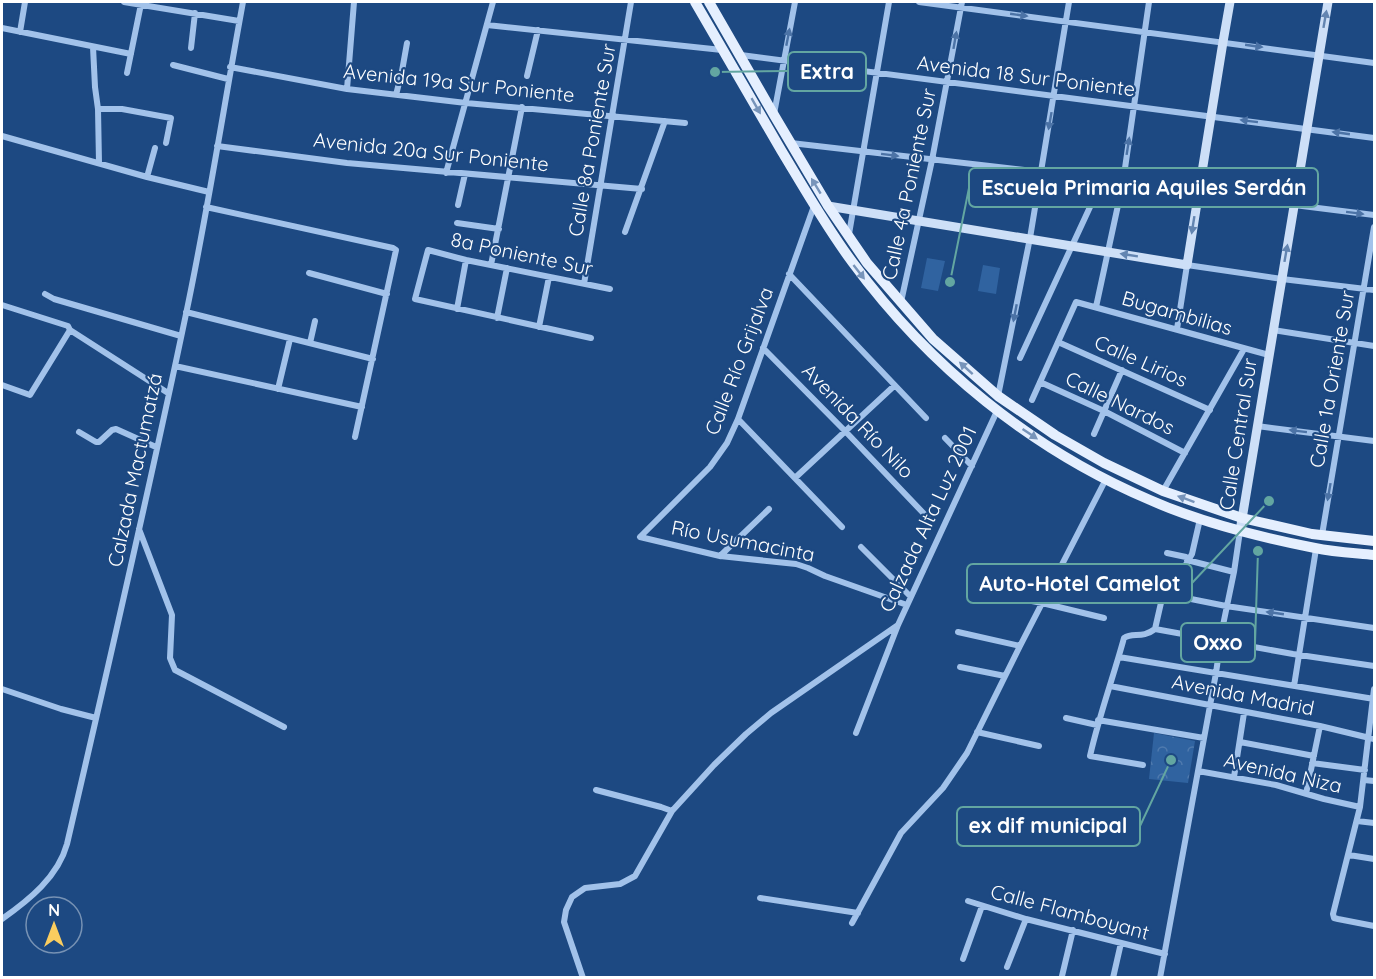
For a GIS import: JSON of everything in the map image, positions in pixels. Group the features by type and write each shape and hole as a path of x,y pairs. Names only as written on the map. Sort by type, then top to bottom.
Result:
{"main road":[{"path":"695,2 814,205 873,290 927,350 997,411 1054,450 1150,500 1240,531 1316,549 1374,555"},
{"path":"710,2 790,143 848,238 933,339 998,396 1055,435 1104,463 1163,490 1242,518 1322,535 1374,541"}],"street":[{"path":"20,32 25,2"},
{"path":"124,2 239,21"},
{"name":"Calzada Mactumatzá","path":"2,919 34,893 56,870 64,857 175,366 243,2"},
{"path":"346,89 354,2"},
{"path":"446,173 494,2"},
{"name":"Calle 8a Poniente Sur","path":"584,284 631,2"},
{"path":"774,115 795,2"},
{"path":"848,238 889,2"},
{"path":"919,2 962,4 1067,21 1374,63"},
{"path":"998,396 1030,238 1069,2"},
{"path":"1096,307 1123,182 1149,2"},
{"path":"1177,328 1230,2"},
{"name":"Calle Central Sur","path":"1160,978 1234,572 1328,2"},
{"path":"127,73 141,4"},
{"name":"Calle 4a Poniente Sur","path":"901,303 962,4"},
{"path":"191,48 195,13"},
{"path":"487,25 723,50"},
{"path":"2,28 131,54"},
{"path":"526,76 538,30"},
{"path":"396,94 407,43"},
{"path":"93,47 99,163"},
{"name":"Avenida 18 Sur Poniente","path":"741,55 1374,138"},
{"path":"173,65 228,79"},
{"name":"Avenida 19a Sur Poniente","path":"230,68 346,89 466,103 685,123"},
{"path":"491,265 522,107"},
{"path":"98,109 122,110 171,118 166,143"},
{"path":"625,232 665,121"},
{"path":"2,136 209,192"},
{"path":"790,143 1103,179 1374,215"},
{"name":"Avenida 20a Sur Poniente","path":"217,146 346,164 642,189"},
{"path":"147,177 155,148"},
{"path":"458,205 465,174"},
{"path":"1020,358 1103,179"},
{"name":"Calle Río Grijalva","path":"640,537 710,467 727,443 738,419 814,205"},
{"path":"828,206 1187,265 1374,290"},
{"path":"206,207 396,250 355,436"},
{"path":"457,223 499,229"},
{"name":"Calle 1a Oriente Sur","path":"1322,535 1374,227"},
{"name":"8a Poniente Sur","path":"457,309 415,299 428,250 466,260 610,289"},
{"path":"466,260 457,309 591,338"},
{"path":"497,318 507,268"},
{"path":"309,273 387,294"},
{"path":"789,274 926,418"},
{"path":"539,327 549,277"},
{"path":"45,294 54,299 181,336"},
{"name":"Bugambilias","path":"1058,342 1076,302 1269,355"},
{"path":"2,305 68,326 70,330 168,393"},
{"path":"186,312 373,359"},
{"path":"310,343 315,321"},
{"path":"2,385 30,395 70,330"},
{"path":"1273,330 1374,346"},
{"path":"278,389 290,339"},
{"path":"1032,400 1058,342"},
{"name":"Calle Lirios","path":"1058,342 1210,410"},
{"name":"Avenida Río Nilo","path":"763,348 928,518"},
{"path":"1163,490 1244,349"},
{"path":"175,366 362,407"},
{"path":"1094,434 1122,370"},
{"name":"Calle Nardos","path":"1040,382 1104,411 1185,453"},
{"path":"796,477 894,386"},
{"name":"Calzada Alta Luz 2001","path":"583,978 564,922 572,897 585,888 620,884 635,876 672,811 714,765 771,713 898,625 997,411"},
{"path":"738,419 842,527"},
{"path":"1257,426 1374,441"},
{"path":"79,432 99,442 116,429 156,447"},
{"path":"945,438 972,466"},
{"path":"852,923 901,833 944,789 957,770 1106,479"},
{"path":"720,556 769,509"},
{"path":"1180,597 1200,519"},
{"path":"139,529 172,615 170,658 175,670 284,727"},
{"name":"Río Usumacinta","path":"640,537 720,556 802,566 907,605"},
{"path":"861,547 910,597"},
{"path":"1294,686 1316,549"},
{"path":"1167,553 1234,572"},
{"path":"1141,589 1226,606 1374,628"},
{"path":"985,592 1104,618"},
{"path":"1143,765 1090,756 1124,638 1128,635 1150,634 1155,629 1163,594"},
{"path":"856,733 898,625"},
{"path":"1155,629 1217,639 1221,642 1374,666"},
{"path":"958,632 1020,646"},
{"path":"1119,657 1374,699"},
{"path":"960,667 1005,676"},
{"name":"Avenida Madrid","path":"1110,686 1320,726 1372,739"},
{"path":"2,689 96,718"},
{"path":"1374,689 1372,739 1360,807 1333,914 1334,918 1374,926"},
{"path":"1234,777 1244,713"},
{"path":"1066,718 1203,738"},
{"path":"1306,794 1320,726"},
{"path":"977,732 1039,746"},
{"path":"1240,742 1365,770"},
{"name":"Avenida Niza","path":"1198,771 1276,785 1360,807"},
{"path":"1364,780 1374,781"},
{"path":"596,790 672,811"},
{"path":"1357,821 1374,823"},
{"path":"1349,855 1374,859"},
{"path":"760,898 858,914"},
{"name":"Calle Flamboyant","path":"968,901 1026,919 1165,954"},
{"path":"963,959 982,906"},
{"path":"1007,967 1026,919"},
{"path":"1062,976 1073,930"},
{"path":"1113,978 1121,943"}],"green space":[{"path":"927,258 945,261 938,291 921,288"},
{"path":"983,265 1000,268 996,294 978,291"},
{"path":"1154,733 1195,741 1188,783 1149,779"}],"place":[{"name":"Extra","path":"715,72"},
{"name":"Escuela Primaria Aquiles Serdán","path":"950,282"},
{"name":"Auto-Hotel Camelot","path":"1269,501"},
{"name":"Oxxo","path":"1258,551"},
{"name":"ex dif municipal","path":"1171,760"}]}
